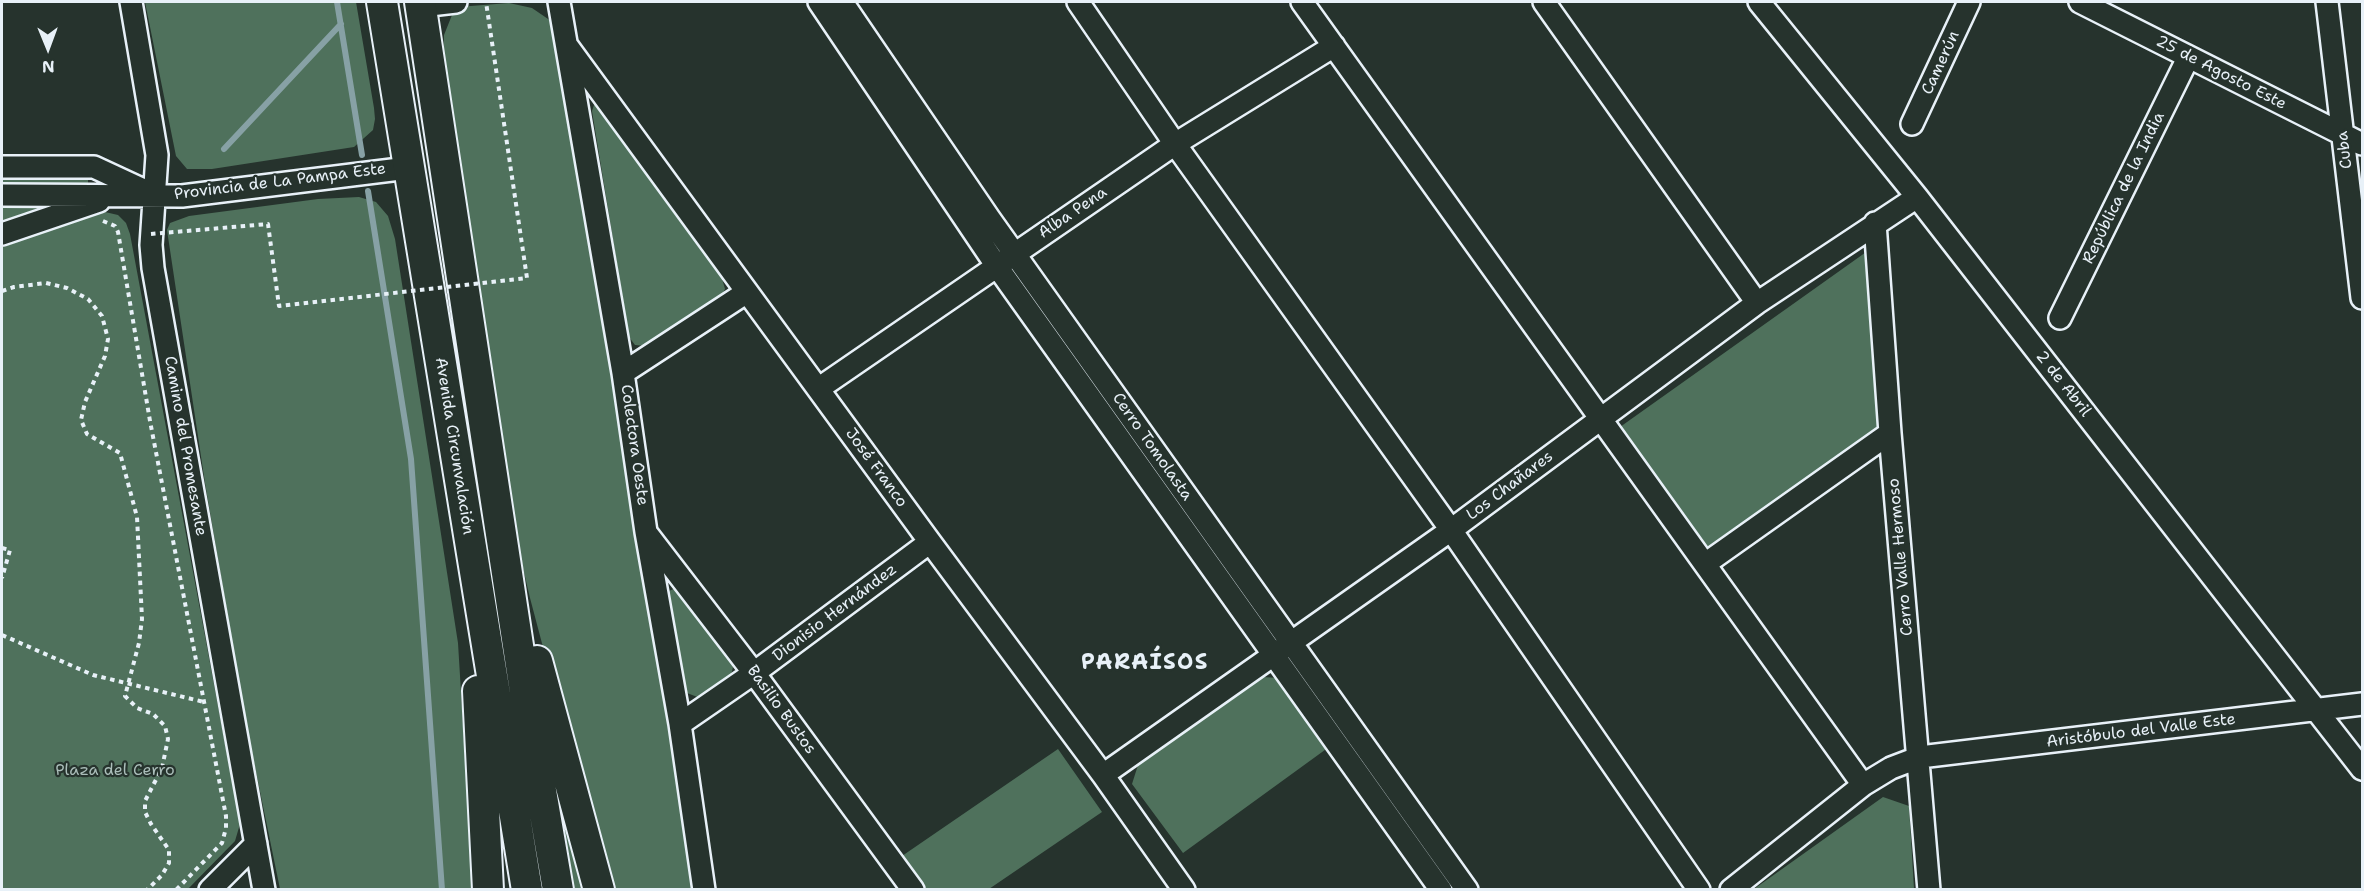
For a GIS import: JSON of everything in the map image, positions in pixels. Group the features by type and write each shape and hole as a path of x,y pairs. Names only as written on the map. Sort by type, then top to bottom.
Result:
{"highway":[{"name":"Avenida Circunvalación","path":"382,2 527,890"},
{"name":"Avenida Circunvalación","path":"420,4 558,890"},
{"path":"493,481 598,890"},
{"path":"472,556 488,890"}],"street":[{"name":"Camino del Promesante","path":"131,2 157,155 151,234 153,268 264,890"},
{"path":"420,4 456,2"},
{"name":"Colectora Oeste","path":"560,2 623,373 646,532 680,724 704,890"},
{"name":"Cerro Tomolasta","path":"819,2 996,265 1441,890"},
{"name":"Cerro Tomolasta","path":"842,2 1014,253 1467,890"},
{"path":"1078,2 1175,144 1451,530 1699,890"},
{"path":"1302,2 1863,785"},
{"path":"1544,2 1757,303"},
{"name":"2 de Abril","path":"1760,2 1917,197 2362,769"},
{"name":"Camerún","path":"1912,124 1969,2"},
{"name":"25 de Agosto Este","path":"2080,2 2362,144"},
{"name":"Cuba","path":"2327,2 2362,298"},
{"name":"Alba Pena","path":"818,389 1175,144 1334,46"},
{"name":"José Franco","path":"568,47 1103,775 1184,890"},
{"name":"República de la India","path":"2060,318 2188,58"},
{"name":"Provincia de La Pampa Este","path":"2,167 94,167 153,195"},
{"name":"Provincia de La Pampa Este","path":"2,195 182,196 408,168"},
{"path":"2,234 113,196"},
{"name":"Los Chañares","path":"1103,775 1451,530 1757,303 1917,197"},
{"name":"Cerro Valle Hermoso","path":"1875,224 1890,433 1920,757 1929,890"},
{"path":"623,373 747,292"},
{"path":"1705,564 1890,433"},
{"name":"Basilio Bustos","path":"646,532 754,673 913,890"},
{"name":"Dionisio Hernández","path":"680,724 754,673 930,542"},
{"name":"Aristóbulo del Valle Este","path":"1731,890 1863,785 1892,768 1920,757 2362,704"},
{"path":"210,890 256,844"}],"path":[{"path":"151,234 268,225 279,306 527,278 486,2"},
{"path":"97,221 115,226 118,232 150,421 226,816 222,843 176,890"},
{"path":"2,291 46,283 67,288 88,299 102,316 108,339 105,356 85,402 81,420 87,434 120,453 137,517 142,619 139,643 125,696 136,708 153,714 165,726 168,740 162,768 145,801 145,812 169,850 170,863 147,890"},
{"path":"2,548 10,550 2,578"},
{"path":"2,635 93,675 204,702"}],"green space":[{"path":"145,2 356,2 374,108 373,130 354,147 212,169 187,169 176,156"},
{"path":"509,3 532,8 551,21 561,50 696,889 607,889 515,534 443,70 444,35 458,7"},
{"path":"595,102 604,102 721,275 725,289 719,301 646,346 635,345 629,337 592,111"},
{"path":"2,178 88,179 88,186 2,185"},
{"path":"359,197 376,202 388,216 395,239 458,643 473,889 280,889 247,728 205,483 167,230 170,223 189,216 318,199"},
{"path":"2,207 48,208 2,222"},
{"name":"Plaza del Cerro","path":"105,212 118,215 126,223 130,234 240,824 235,841 188,889 2,889 2,247"},
{"path":"1869,250 1884,427 1710,550 1620,427"},
{"path":"678,587 730,657 733,667 730,679 700,698 687,693 682,686 669,591"},
{"path":"1263,677 1278,678 1329,747 1183,853 1132,784 1138,765"},
{"path":"1058,749 1102,812 989,889 925,889 902,856"},
{"path":"548,766 561,774 591,889 570,889"},
{"path":"1883,797 1909,806 1914,889 1754,889"}],"waterway":[{"path":"337,2 362,155"},
{"path":"224,149 341,24"},
{"path":"368,191 411,459 442,890"}],"district":[{"name":"PARAÍSOS","path":"1145,663"}]}
